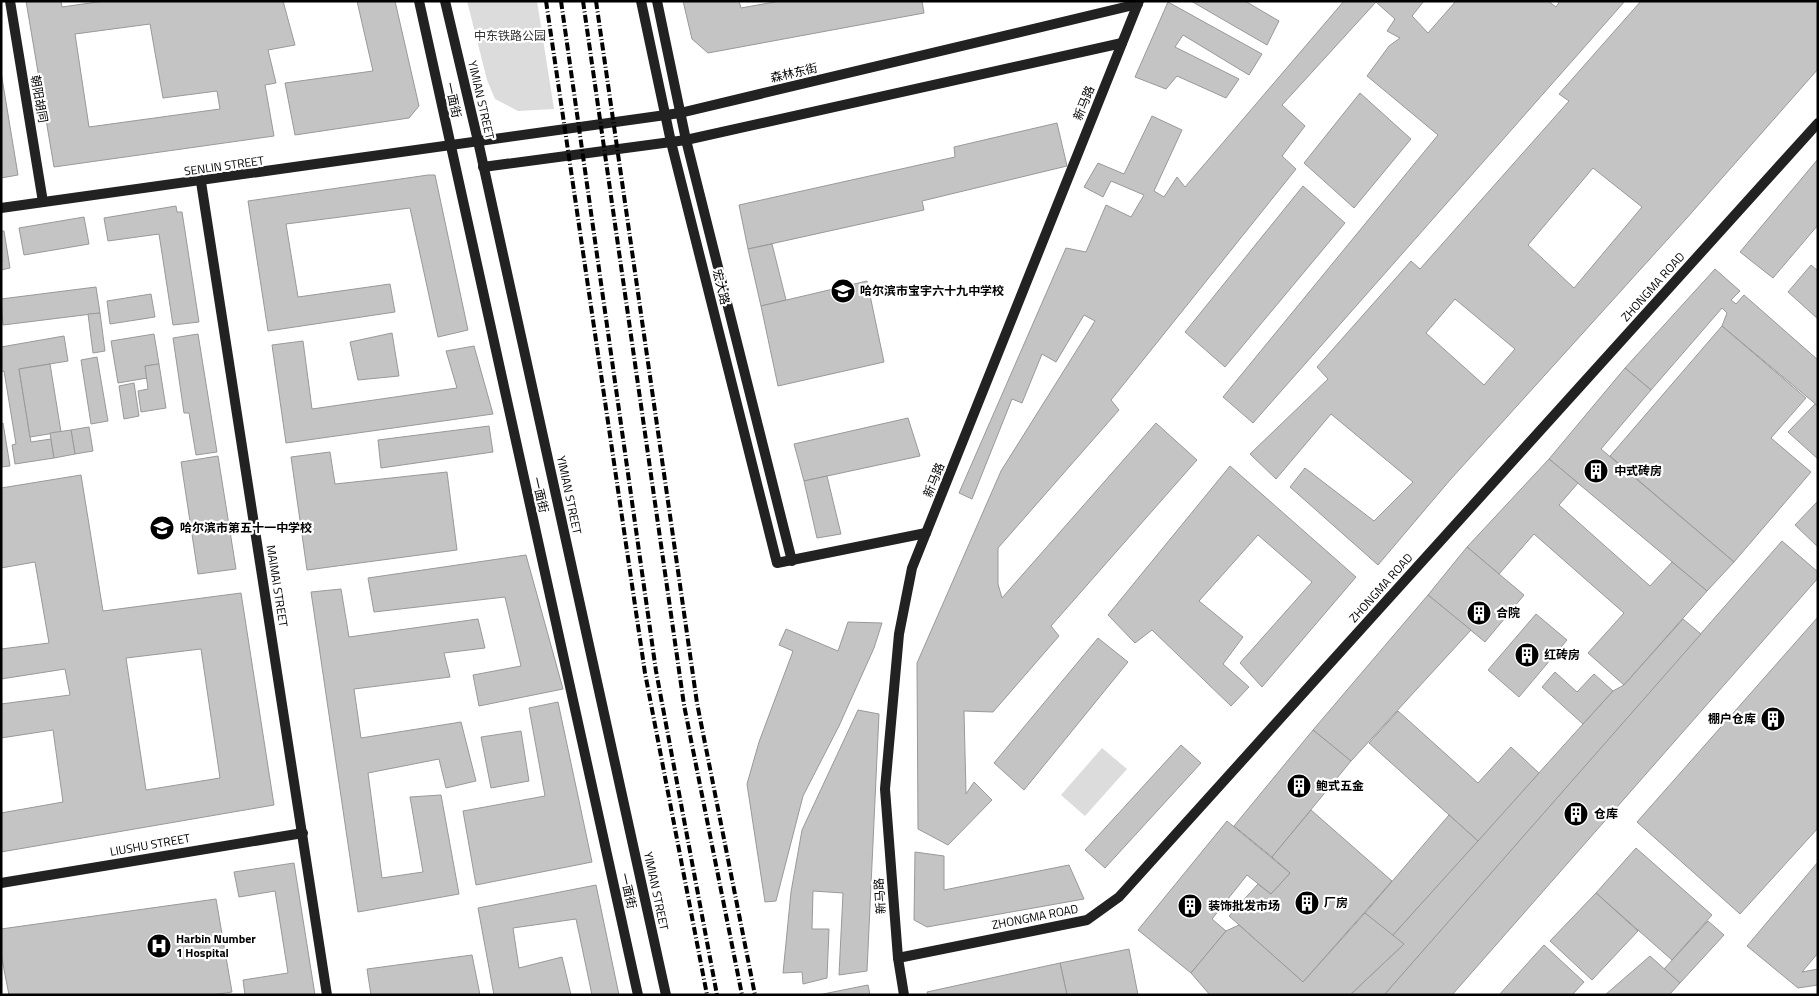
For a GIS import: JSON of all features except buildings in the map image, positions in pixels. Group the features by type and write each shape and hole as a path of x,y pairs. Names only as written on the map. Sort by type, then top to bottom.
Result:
{"main road":[{"name":"朝阳胡同","path":"10,1 44,202"},
{"name":"一面街","path":"419,1 638,995"},
{"name":"YIMIAN STREET","path":"445,1 478,141 666,995"},
{"name":"宏大路","path":"641,1 671,142 777,563 792,561 686,140 656,1"},
{"name":"森林东街","path":"451,147 478,141 680,114 1139,2"},
{"name":"新马路","path":"904,995 898,958 885,789 899,634 912,568 1139,2"},
{"path":"483,167 686,140 1122,43"},
{"name":"ZHONGMA ROAD","path":"898,958 1087,920 1119,897 1818,123"},
{"name":"SENLIN STREET","path":"1,208 451,147"},
{"name":"MAIMAI STREET","path":"201,182 327,995"},
{"path":"792,561 926,533"},
{"name":"LIUSHU STREET","path":"1,883 303,832"}],"green space":[{"name":"中东铁路公园","path":"467,1 537,1 554,109 518,111 495,99 487,80"},
{"path":"1102,748 1127,769 1085,816 1061,795"}],"railway":[{"path":"546,1 645,673 707,995"},
{"path":"561,1 656,671 717,995"},
{"path":"583,1 684,705 742,995"},
{"path":"596,1 697,703 755,995"}],"place":[{"name":"哈尔滨市宝宇六十九中学校","path":"843,291"},
{"name":"中式砖房","path":"1596,471"},
{"name":"哈尔滨市第五十一中学校","path":"162,528"},
{"name":"合院","path":"1479,613"},
{"name":"红砖房","path":"1527,655"},
{"name":"棚户仓库","path":"1773,719"},
{"name":"鲍式五金","path":"1299,786"},
{"name":"仓库","path":"1576,814"},
{"name":"厂房","path":"1307,903"},
{"name":"装饰批发市场","path":"1190,906"},
{"name":"Harbin Number 1 Hospital","path":"159,946"}]}
